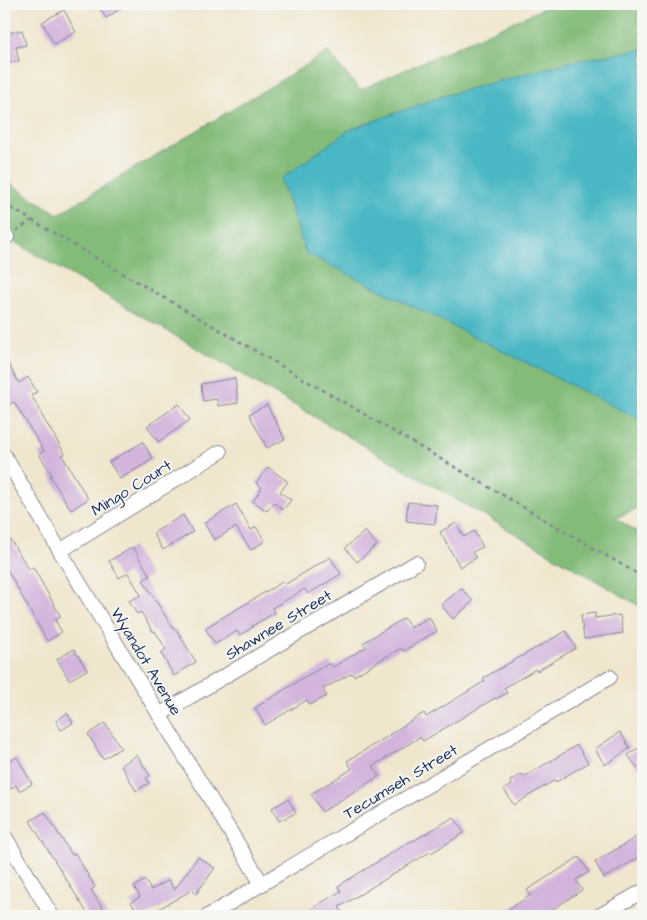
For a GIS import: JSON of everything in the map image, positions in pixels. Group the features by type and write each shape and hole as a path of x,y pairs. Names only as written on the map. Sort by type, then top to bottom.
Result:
{"street":[{"name":"Mingo Court","path":"60,551 220,452"},
{"name":"Wyandot Avenue","path":"4,455 262,884"},
{"name":"Shawnee Street","path":"159,715 416,563"},
{"name":"Tecumseh Street","path":"208,916 610,677"},
{"path":"4,835 52,916"},
{"path":"599,916 643,891"}],"path":[{"path":"4,204 643,577"},
{"path":"5,238 32,220"}],"green space":[{"path":"553,4 643,4 643,506 616,518 643,536 643,608 4,236 4,180 58,214 328,52 360,90"}],"water":[{"path":"643,49 643,421 306,253 281,179 349,130 443,96 569,62"}],"building":[{"path":"97,4 128,4 106,18"},
{"path":"64,10 76,32 54,44 42,22"},
{"path":"22,30 26,45 16,47 19,61 4,64 4,34"},
{"path":"4,356 19,383 28,377 37,392 31,395 65,454 62,455 88,499 71,510 39,454 44,451 14,402 9,405 4,395"},
{"path":"235,378 238,403 218,406 217,399 203,401 201,384"},
{"path":"179,404 190,420 158,442 147,426"},
{"path":"267,405 285,439 267,448 249,414"},
{"path":"143,442 153,459 120,479 109,462"},
{"path":"268,467 288,482 280,492 291,500 283,510 274,502 267,511 253,501 262,488 256,483"},
{"path":"408,502 437,505 435,524 406,521"},
{"path":"236,504 251,530 256,527 265,541 251,550 236,527 214,540 204,523"},
{"path":"183,515 193,532 163,550 153,533"},
{"path":"456,523 464,537 474,531 483,547 472,552 476,558 460,567 440,532"},
{"path":"4,530 29,569 33,567 61,617 55,620 62,632 47,641 4,564"},
{"path":"365,531 377,545 357,562 345,548"},
{"path":"133,547 150,576 143,580 196,662 174,676 161,653 166,649 141,612 137,614 129,601 141,595 128,573 119,578 109,561"},
{"path":"330,557 341,574 308,594 305,589 272,608 275,613 240,635 237,631 215,644 205,628 284,581 286,584"},
{"path":"461,588 473,601 453,619 441,605"},
{"path":"595,613 595,618 620,615 623,633 584,639 581,615"},
{"path":"429,617 437,631 403,651 401,648 354,676 352,673 323,689 327,696 310,705 307,700 265,725 255,708 297,681 330,663 333,667 366,647 363,643 404,618 410,628"},
{"path":"566,631 576,648 504,688 507,693 495,698 423,741 420,737 373,766 379,776 322,812 311,794 352,769 347,761 424,713 426,717 485,681 483,678"},
{"path":"74,649 87,670 69,680 57,659"},
{"path":"67,713 73,723 61,730 56,721"},
{"path":"105,723 121,748 103,759 88,734"},
{"path":"620,732 630,748 605,765 595,749"},
{"path":"577,745 588,763 556,782 555,780 514,805 504,789 512,785 510,781 522,774 524,777"},
{"path":"643,745 643,764 637,768 628,755"},
{"path":"137,755 150,776 146,778 149,783 136,791 121,765"},
{"path":"17,757 32,784 19,791 16,785 10,789 4,777 4,764"},
{"path":"288,799 296,813 279,821 272,808"},
{"path":"45,812 72,855 75,853 95,887 91,890 108,916 89,916 30,821"},
{"path":"454,817 464,833 339,907 342,912 335,916 315,916 311,909 341,891 338,886"},
{"path":"643,833 643,855 604,878 595,862"},
{"path":"198,857 215,868 196,894 192,890 146,916 139,916 131,902 140,897 134,887 145,880 151,890 169,880 174,890"},
{"path":"579,857 589,872 576,880 582,890 543,916 541,912 534,916 513,916 509,909 531,895 527,890"}]}
